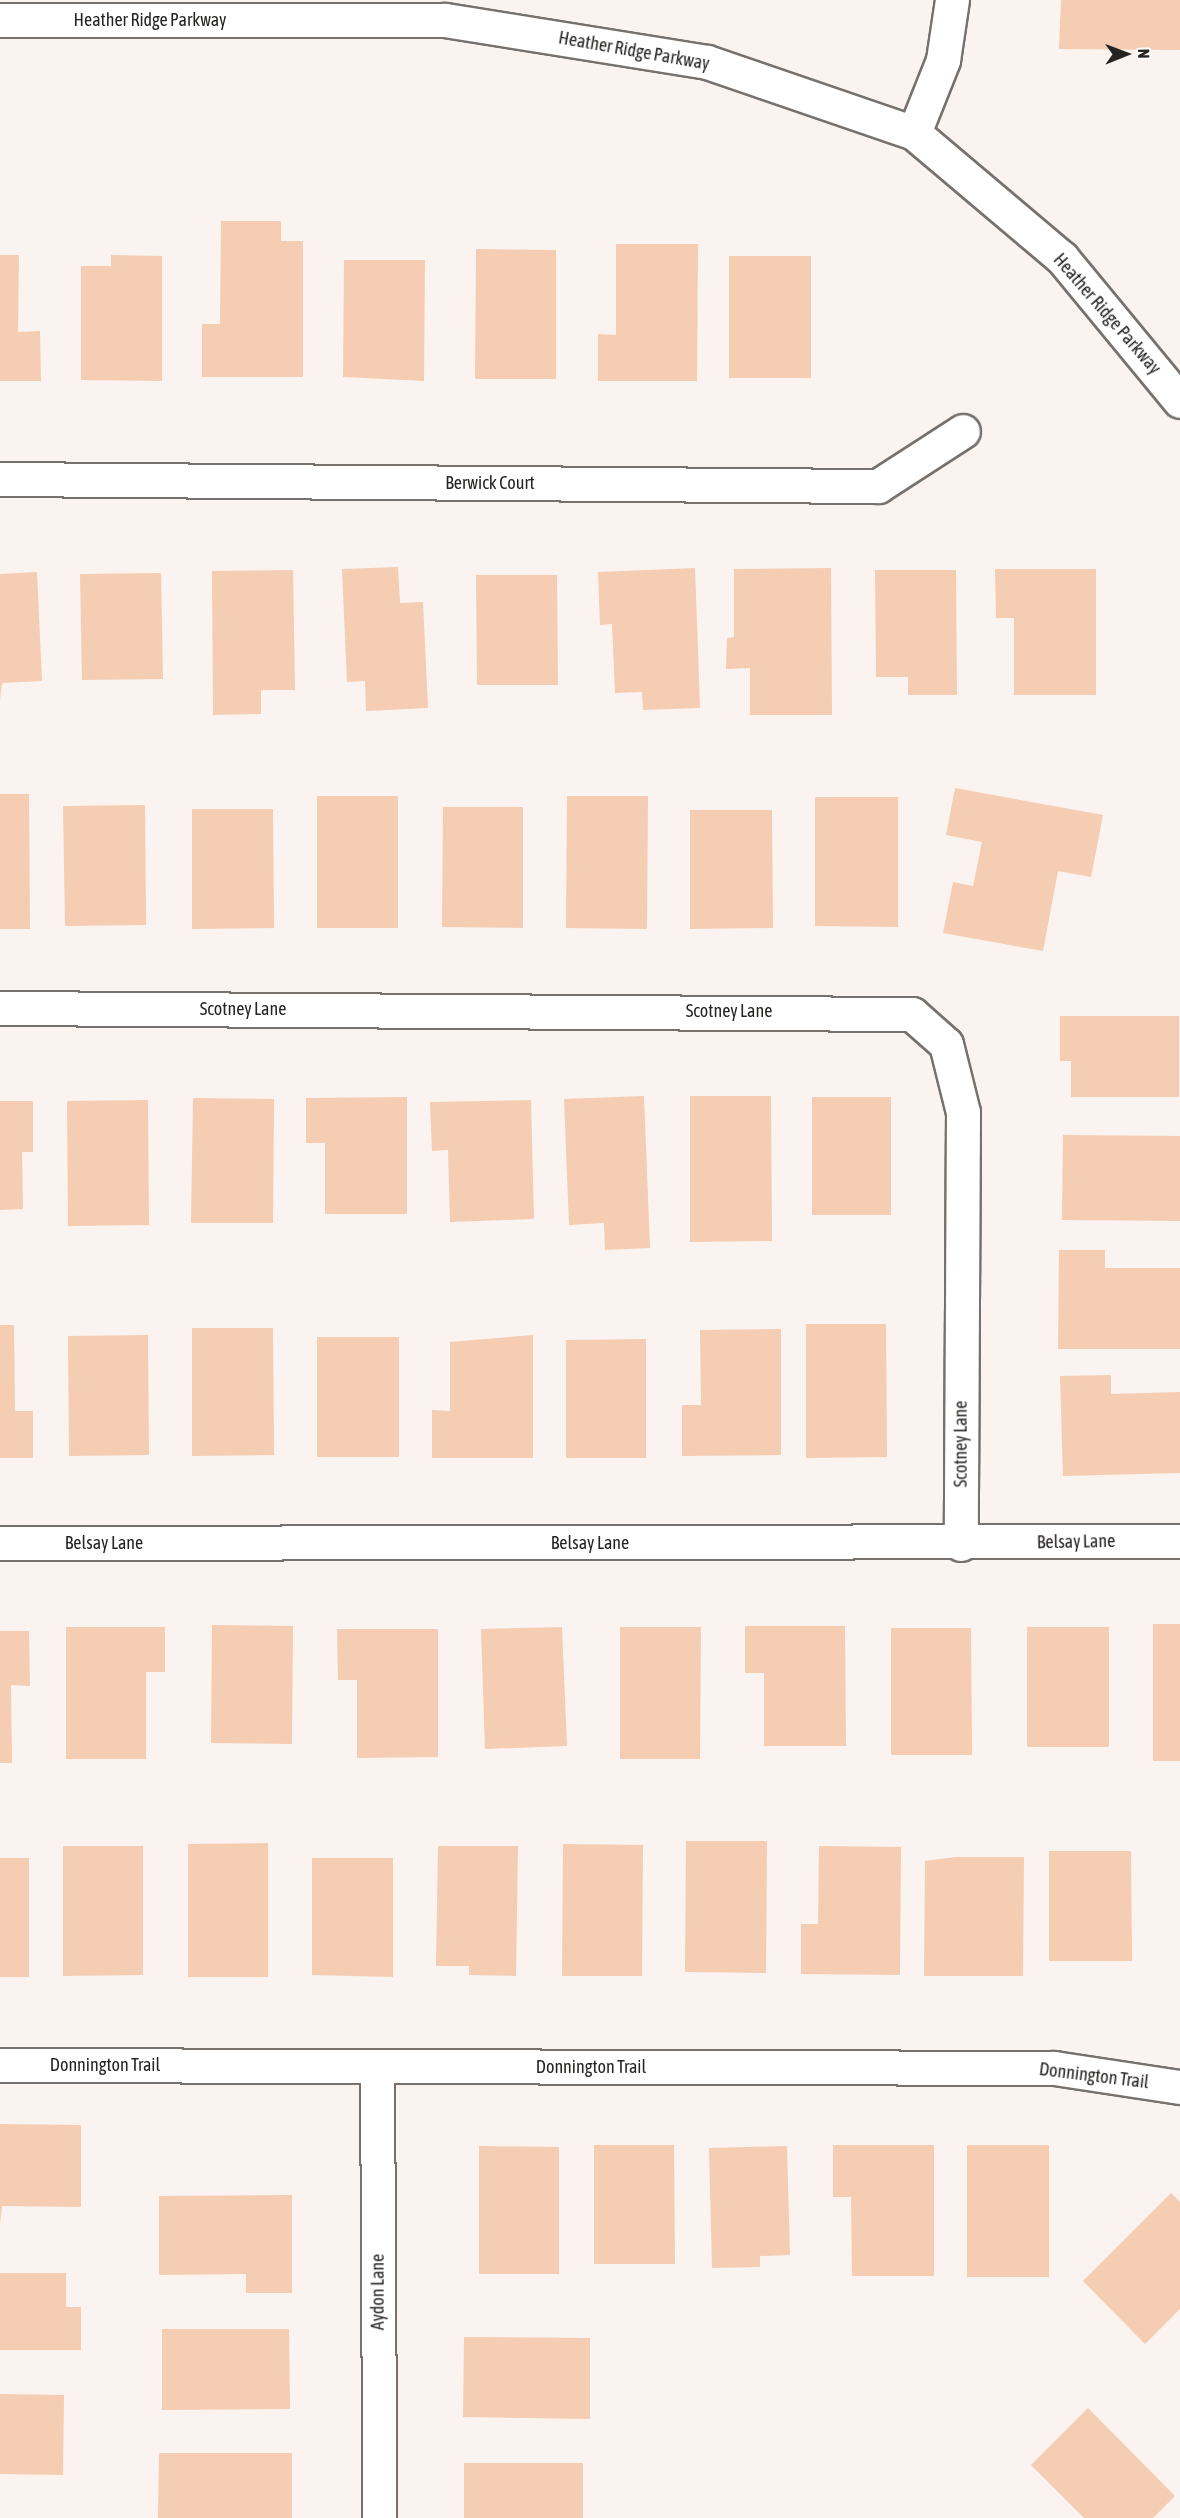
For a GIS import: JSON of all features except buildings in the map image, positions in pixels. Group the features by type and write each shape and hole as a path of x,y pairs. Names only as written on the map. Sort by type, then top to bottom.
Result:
{"street":[{"path":"914,133 943,60 952,0"},
{"name":"Heather Ridge Parkway","path":"0,20 412,10 445,20 707,62 914,133 1062,258 1180,401"},
{"name":"Berwick Court","path":"0,480 878,486 963,431"},
{"name":"Scotney Lane","path":"0,1008 912,1014 946,1044 963,1112 961,1544"},
{"name":"Belsay Lane","path":"0,1543 961,1544 1180,1541"},
{"name":"Donnington Trail","path":"0,2065 1054,2068 1180,2087"},
{"name":"Aydon Lane","path":"377,2066 379,2518"}]}
